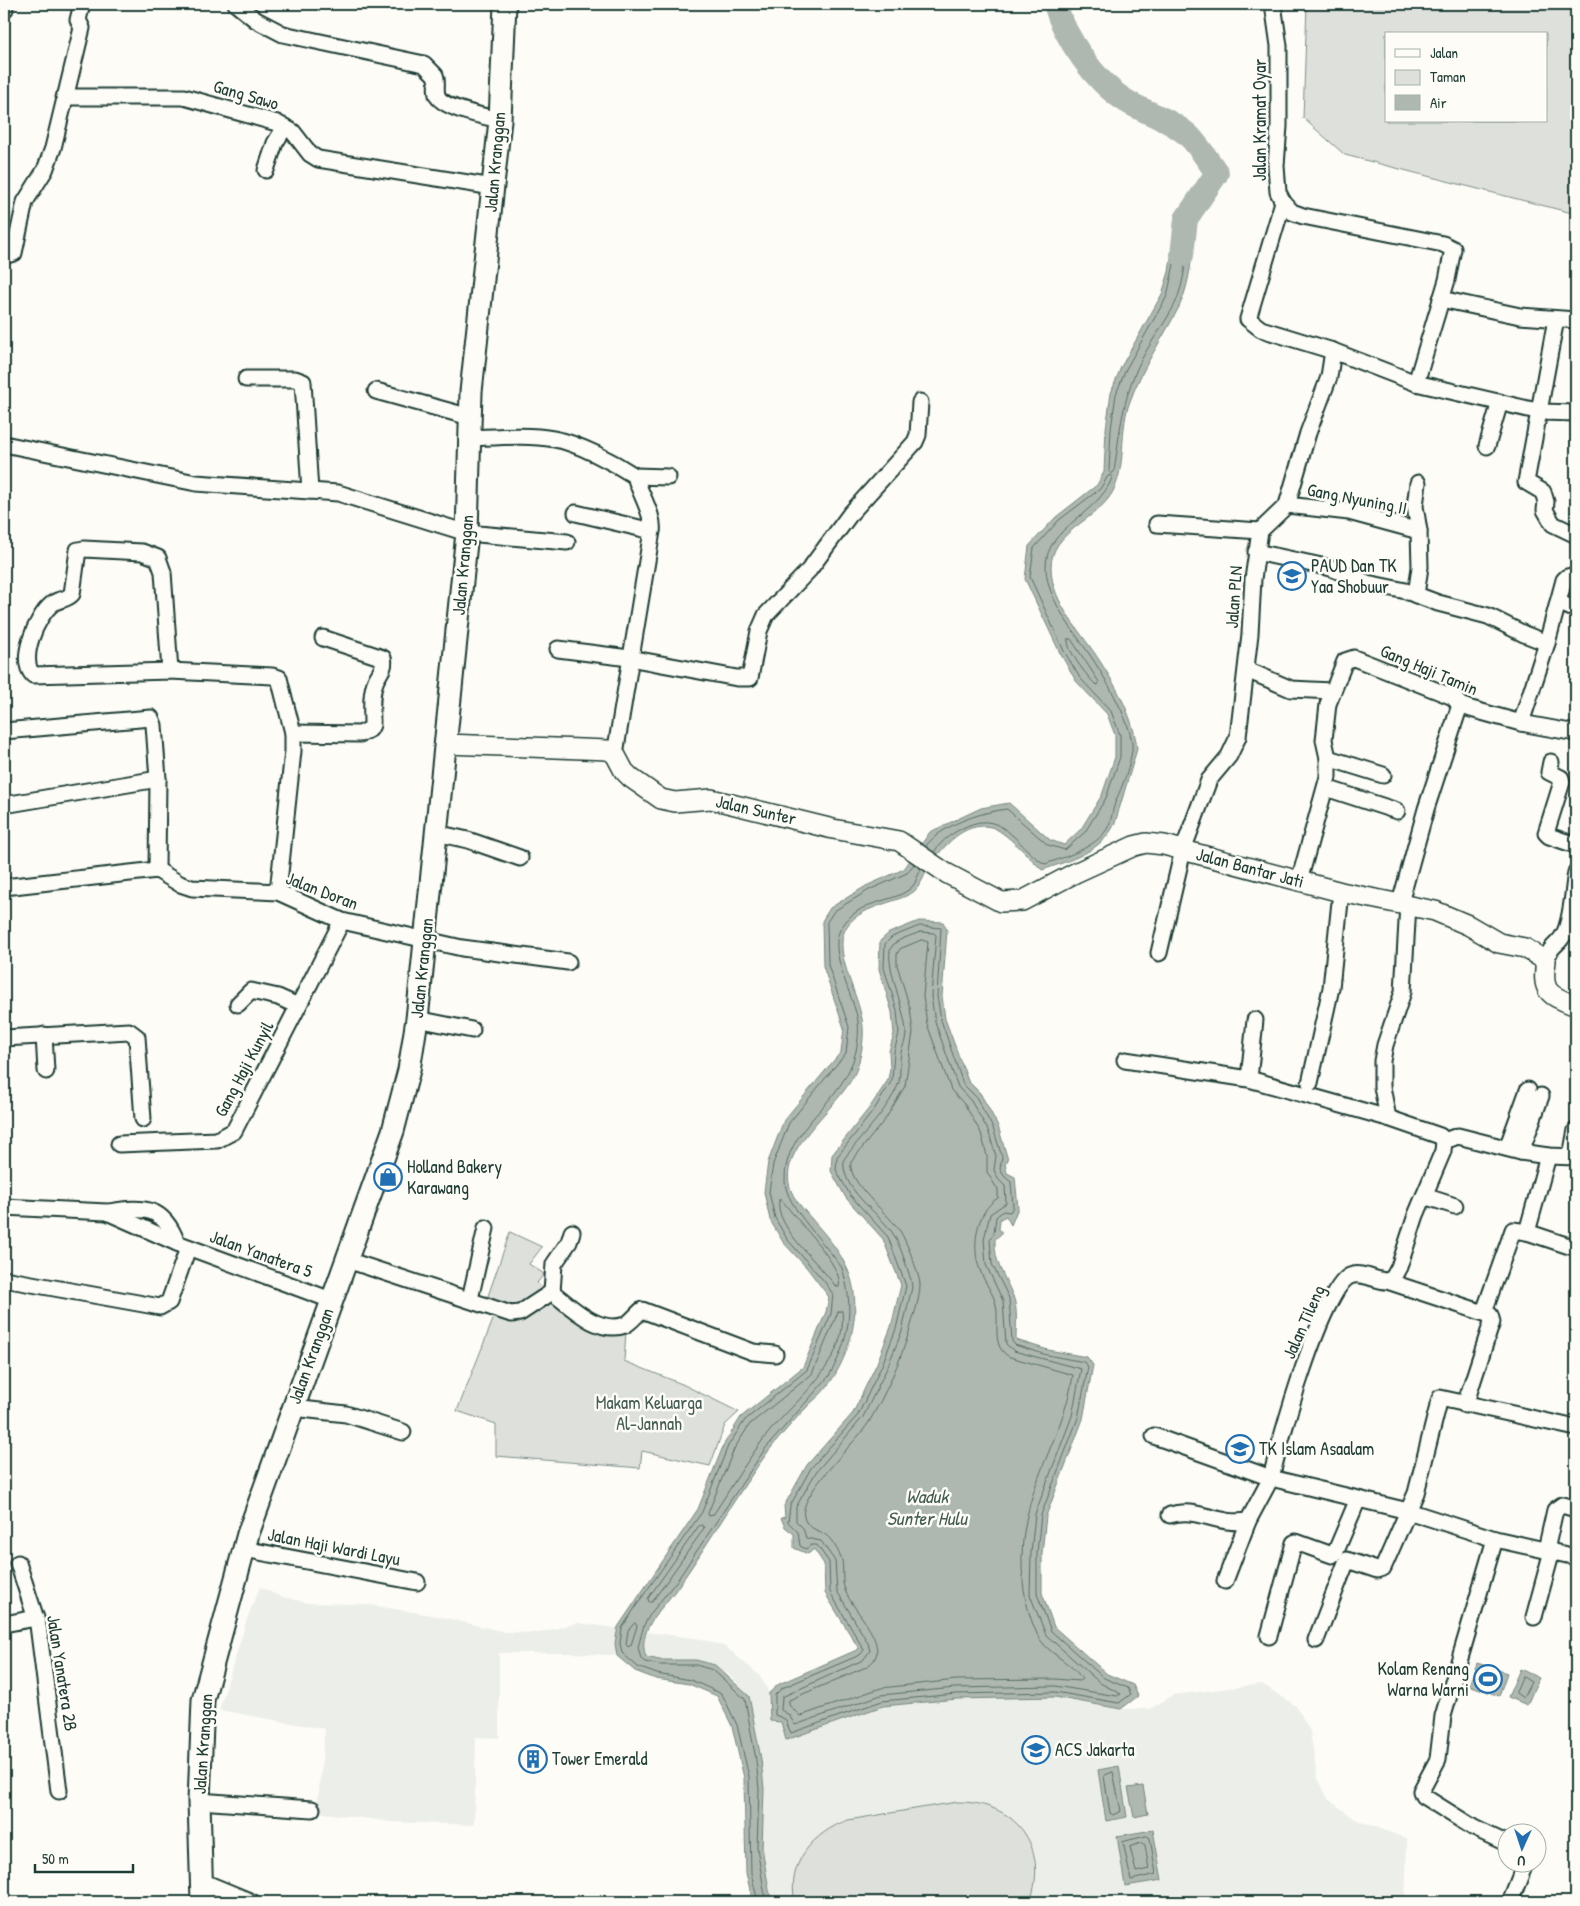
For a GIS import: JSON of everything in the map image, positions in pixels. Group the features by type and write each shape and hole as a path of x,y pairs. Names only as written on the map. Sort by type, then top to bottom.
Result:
{"main road":[{"name":"Jalan Kranggan","path":"202,1892 199,1801 203,1700 244,1549 331,1300 393,1131 409,1070 417,1019 467,532 470,428 500,120 505,4"}],"street":[{"path":"4,256 14,253 26,202 45,170 53,148 82,28 78,20 82,4"},
{"path":"236,4 256,20 283,34 424,64 435,75 436,92 440,99 457,108 500,120"},
{"name":"Jalan Kramat Oyar","path":"1273,4 1279,46 1279,126 1276,166 1278,192 1283,202 1248,319 1261,330 1333,351"},
{"name":"Gang Sawo","path":"64,97 184,97 277,122 293,132 310,154 318,159 493,187"},
{"path":"266,170 275,143 285,127"},
{"path":"1283,202 1292,212 1303,216 1451,247 1453,252 1452,260 1416,383"},
{"path":"1441,299 1520,316 1576,320"},
{"path":"1556,318 1541,412 1526,482 1543,492 1546,502 1545,510 1553,524 1576,535"},
{"path":"1157,524 1260,531 1287,505 1308,433 1329,377 1333,351 1404,380 1541,412 1576,413"},
{"path":"246,379 300,379 303,382 310,491"},
{"path":"376,391 470,428 561,440 625,469 635,476 668,477"},
{"path":"558,649 629,658 738,678 750,678 762,621 820,557 851,513 915,442 918,435 920,402"},
{"path":"1487,446 1500,402"},
{"path":"4,444 174,480 221,486 338,494 467,532 567,542"},
{"path":"445,744 608,750 615,754 629,658 652,531 651,518 638,490 635,476"},
{"path":"1416,595 1420,567 1419,531 1415,506 1418,483"},
{"name":"Gang Nyuning II","path":"1287,505 1349,512 1419,531"},
{"path":"576,513 652,531"},
{"name":"Jalan PLN","path":"1159,953 1182,850 1209,780 1229,756 1238,737 1247,670 1256,552 1260,531"},
{"path":"170,671 163,572 158,558 142,552 78,550 72,594 50,605 33,633 28,660 31,673 34,675 170,671 278,677 293,732 293,751 278,892"},
{"path":"1256,552 1331,568 1367,583 1406,591 1438,603 1488,616 1547,643"},
{"path":"1521,723 1547,643 1565,578 1576,574"},
{"path":"1558,602 1576,610"},
{"path":"293,732 360,734 370,729 372,725 373,692 376,680 383,668 383,658 323,638"},
{"name":"Gang Haji Tamin","path":"1299,881 1326,788 1328,758 1324,740 1328,704 1332,690 1346,661 1354,658 1453,697 1460,705 1521,723 1576,733"},
{"path":"1247,670 1291,689 1332,690"},
{"path":"1388,1118 1382,1087 1382,1061 1385,1045 1404,986 1404,903 1426,809 1460,705"},
{"path":"4,731 148,717 154,725 158,779 157,870 4,887"},
{"name":"Jalan Sunter","path":"615,754 624,771 631,778 661,799 675,802 711,799 833,829 888,838 906,845"},
{"path":"1328,758 1383,775"},
{"path":"1551,762 1550,774 1562,779 1546,833 1549,836 1576,845"},
{"path":"4,805 158,779"},
{"path":"1326,788 1397,811"},
{"path":"436,832 468,840 520,858"},
{"name":"Jalan Bantar Jati","path":"906,845 942,870 995,900 1008,903 1022,901 1075,873 1134,846 1156,844 1340,892 1404,903 1435,911 1499,943 1525,948 1546,961"},
{"name":"Jalan Doran","path":"157,870 180,884 192,888 278,892 342,921 462,948 568,962"},
{"path":"1576,872 1574,896 1566,929 1561,940 1550,948 1546,961 1544,980 1546,989 1556,998 1576,1006"},
{"path":"1310,1083 1331,988 1340,892"},
{"name":"Gang Haji Kunyil","path":"119,1144 205,1141 227,1136 239,1122 342,921"},
{"path":"238,1004 251,991 278,997 298,1006"},
{"path":"417,1019 472,1030"},
{"path":"1248,1079 1255,1020"},
{"path":"4,1038 129,1031 133,1033 136,1038 143,1119"},
{"path":"44,1035 46,1071"},
{"path":"1125,1060 1248,1079 1423,1128 1440,1136 1444,1141"},
{"path":"1514,1150 1534,1093"},
{"path":"1444,1141 1458,1136 1514,1150 1548,1156 1574,1156 1576,1130"},
{"path":"1387,1281 1393,1278 1399,1267 1424,1196 1439,1162 1444,1141"},
{"path":"1527,1232 1548,1156"},
{"path":"1424,1196 1455,1206"},
{"path":"4,1207 107,1212 128,1210 155,1213 167,1221 182,1246 169,1302 160,1306 4,1279"},
{"path":"470,1299 486,1228"},
{"path":"1484,1312 1511,1232 1517,1229 1569,1246 1576,1243"},
{"path":"552,1292 554,1264 567,1244 572,1232"},
{"name":"Jalan Yanatera 5","path":"182,1246 331,1300"},
{"path":"347,1260 516,1314 552,1292"},
{"name":"Jalan Tileng","path":"1271,1478 1314,1339 1338,1290 1348,1276 1355,1274 1387,1281"},
{"path":"1387,1281 1490,1315 1492,1322 1465,1405"},
{"path":"552,1292 579,1314 597,1324 611,1326 626,1325 642,1310 753,1352 775,1354"},
{"path":"1316,1640 1347,1560 1377,1570 1383,1568 1416,1493 1438,1400 1442,1397 1465,1405 1576,1428"},
{"path":"293,1408 346,1414 403,1432"},
{"path":"1154,1436 1271,1478 1408,1512 1495,1539 1576,1556"},
{"path":"1226,1582 1248,1521 1271,1478"},
{"path":"1269,1636 1294,1543 1296,1542 1332,1555 1336,1552 1358,1499"},
{"path":"1534,1617 1549,1551 1555,1510 1562,1506 1576,1509"},
{"path":"1170,1515 1190,1512 1214,1520 1248,1521"},
{"path":"1495,1539 1443,1716 1438,1760 1422,1788 1423,1796 1474,1828 1498,1839"},
{"name":"Jalan Haji Wardi Layu","path":"244,1549 417,1582"},
{"name":"Jalan Yanatera 2B","path":"18,1563 36,1618 51,1713 60,1791"},
{"path":"4,1624 36,1618"},
{"path":"199,1801 312,1809"},
{"path":"1510,1902 1521,1874"},
{"path":"202,1892 252,1902"}],"shaded area":[{"name":"ACS Jakarta","path":"260,1587 279,1596 307,1603 364,1604 437,1616 505,1632 538,1633 577,1623 701,1639 726,1647 760,1676 769,1693 770,1721 822,1728 884,1706 957,1699 1055,1697 1121,1709 1150,1709 1173,1695 1262,1684 1296,1706 1310,1731 1317,1776 1328,1799 1355,1819 1407,1839 1405,1902 771,1902 762,1848 764,1789 761,1759 749,1696 728,1674 696,1660 659,1660 646,1657 573,1653 499,1653 499,1738 476,1737 474,1825 392,1822 317,1812 325,1729 219,1710 248,1616"}],"green space":[{"path":"1307,4 1576,4 1576,214 1345,155 1303,118"},
{"name":"Makam Keluarga Al-Jannah","path":"510,1232 542,1247 529,1264 544,1274 537,1283 568,1311 626,1332 624,1361 682,1384 739,1412 725,1425 710,1466 642,1451 640,1468 496,1456 496,1424 457,1411 500,1302 488,1296"},
{"path":"957,1802 978,1804 996,1809 1011,1818 1023,1831 1031,1845 1035,1863 1035,1882 1030,1902 795,1902 793,1888 799,1862 805,1851 824,1832 848,1820"}],"water":[{"path":"1176,224 1195,225 1189,277 1179,307 1146,367 1129,404 1124,426 1120,472 1117,483 1105,503 1066,535 1058,544 1053,555 1051,567 1052,581 1062,606 1113,683 1129,715 1135,738 1137,749 1115,823 1110,833 1094,848 1074,859 1042,870 1018,846 997,829 981,826 972,828 948,843 930,865 918,887 912,893 863,913 854,918 847,926 843,935 843,955 862,1019 863,1038 860,1056 857,1068 849,1083 809,1131 798,1148 790,1165 789,1182 796,1200 830,1240 846,1266 852,1281 855,1313 848,1345 835,1375 826,1388 796,1418 770,1449 687,1574 651,1621 644,1638 646,1657 659,1660 696,1660 715,1665 749,1696 761,1759 764,1789 762,1848 771,1902 753,1902 746,1873 744,1778 732,1726 717,1696 689,1684 656,1679 635,1671 617,1656 615,1643 618,1627 698,1509 724,1444 741,1417 803,1367 826,1312 829,1297 807,1268 783,1242 770,1220 764,1192 768,1162 784,1120 841,1052 844,1028 823,966 822,921 830,908 866,886 904,869 930,832 981,808 1009,803 1050,840 1064,845 1081,829 1102,795 1115,757 1115,735 1107,714 1076,681 1060,653 1025,579 1029,546 1056,517 1097,485 1104,472 1106,429 1111,393 1121,367 1162,294 1169,272"},
{"name":"Waduk Sunter Hulu","path":"919,921 943,922 947,930 942,996 945,1019 968,1081 980,1093 998,1126 1008,1160 1005,1164 1007,1173 1015,1177 1018,1208 1011,1225 1006,1216 1000,1219 999,1229 1002,1233 995,1239 995,1248 1000,1269 1015,1301 1016,1340 1048,1350 1087,1357 1093,1365 1083,1419 1046,1516 1042,1553 1042,1593 1054,1627 1107,1674 1133,1685 1138,1696 1121,1709 1055,1697 957,1699 883,1706 786,1740 781,1722 770,1721 769,1693 779,1684 859,1649 825,1593 824,1564 814,1549 808,1554 794,1548 794,1534 785,1527 781,1518 785,1517 784,1506 807,1465 853,1413 877,1363 891,1327 901,1285 883,1239 846,1198 831,1171 832,1155 870,1107 888,1080 890,1068 889,1051 894,1034 892,1012 879,969 880,941 889,933"},
{"name":"Kolam Renang Warna Warni","path":"1477,1663 1507,1673 1499,1696 1469,1685"},
{"name":"Kolam Renang Warna Warni","path":"1520,1669 1539,1678 1527,1705 1508,1697"},
{"path":"1119,1766 1127,1817 1106,1821 1098,1770"},
{"path":"1143,1786 1148,1814 1134,1817 1128,1788"},
{"path":"1153,1830 1162,1880 1125,1886 1117,1836"}],"waterway":[{"path":"1055,4 1074,45 1103,83 1126,101 1182,130 1197,145 1217,173 1186,219 1182,255"}],"place":[{"name":"PAUD Dan TK Yaa Shobuur","path":"1292,576"},
{"name":"Holland Bakery Karawang","path":"388,1177"},
{"name":"TK Islam Asaalam","path":"1240,1449"},
{"name":"Kolam Renang Warna Warni","path":"1488,1679"},
{"name":"ACS Jakarta","path":"1036,1750"},
{"name":"Tower Emerald","path":"533,1759"}]}
